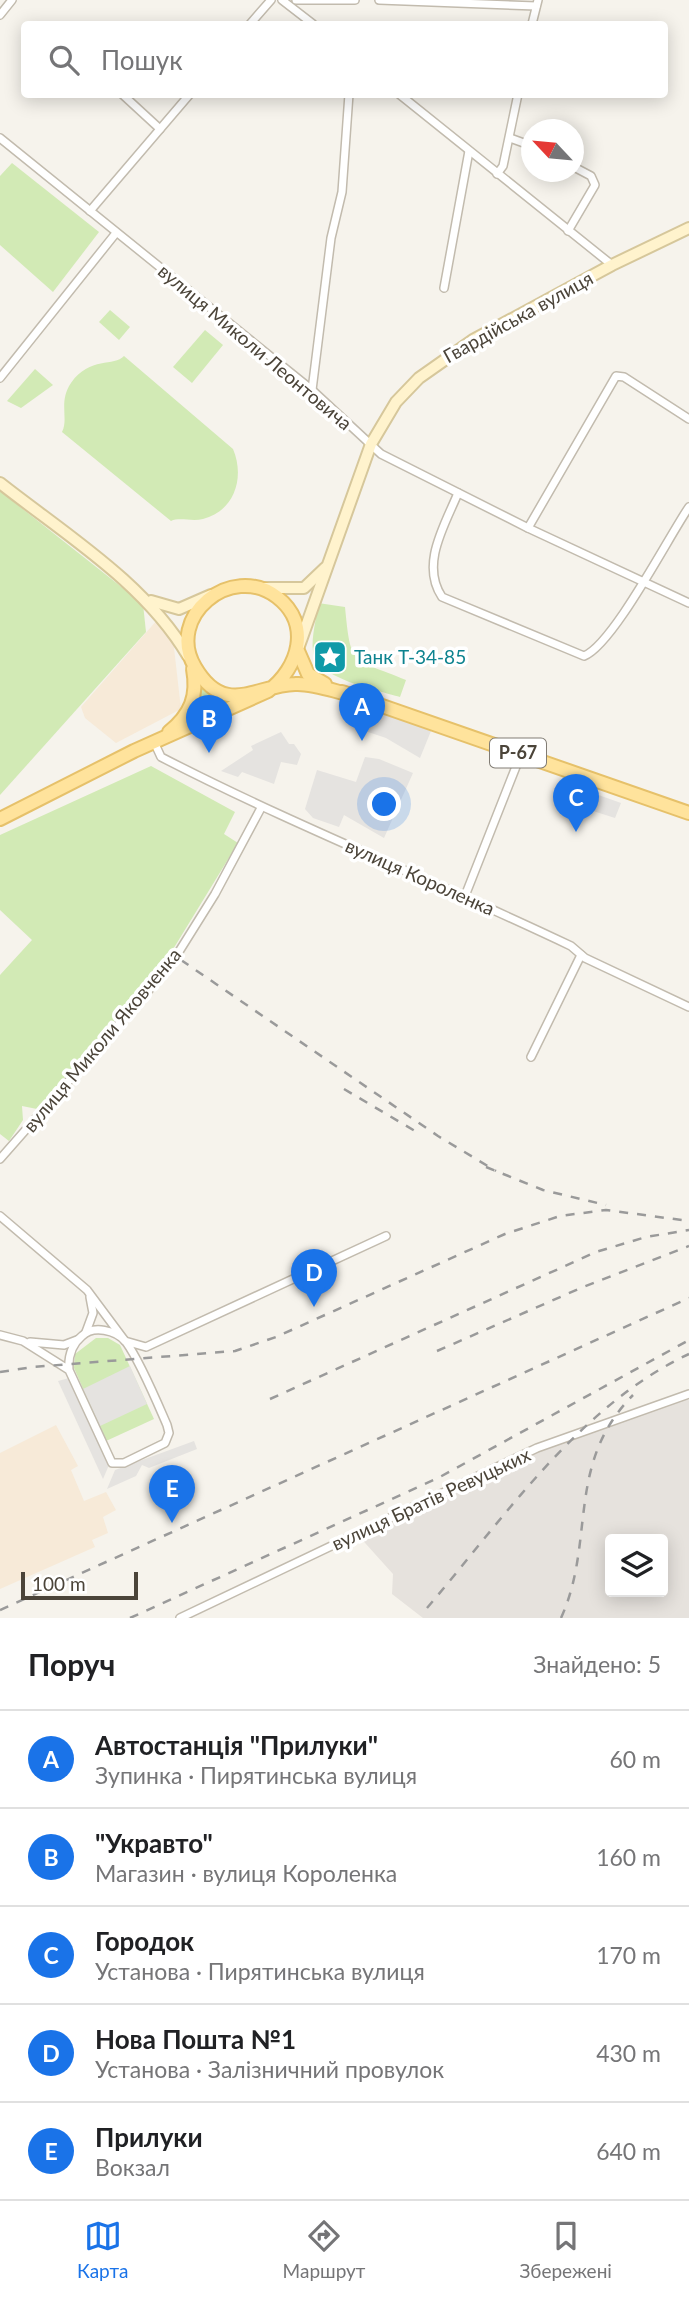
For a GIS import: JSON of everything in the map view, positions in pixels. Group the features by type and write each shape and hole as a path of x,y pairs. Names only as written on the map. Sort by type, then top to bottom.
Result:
{"main road":[{"name":"Гвардійська вулиця","path":"298,651 371,444 396,402 444,358 612,265 689,228"},
{"path":"0,483 148,600 171,628 193,665"},
{"path":"148,600 167,608 179,609 214,593 245,585 261,588 304,588 316,579 333,557"},
{"name":"Р-67","path":"0,819 268,691 281,681 292,667 298,651 298,636 291,613 275,596 261,588"},
{"name":"Р-67","path":"155,744 189,711 196,687 188,649 193,618 214,593"},
{"name":"Р-67","path":"298,651 308,674 347,694"},
{"name":"Р-67","path":"193,665 203,679 225,693 251,696 299,683 347,694 689,813"}],"street":[{"path":"0,15 12,0"},
{"path":"253,21 271,0"},
{"path":"282,0 309,21"},
{"path":"300,0 355,0"},
{"path":"379,0 537,3 534,21"},
{"path":"126,98 160,129"},
{"path":"89,211 187,98"},
{"path":"312,390 331,238 342,192 349,98"},
{"path":"404,98 612,265"},
{"path":"497,174 503,166 518,98"},
{"name":"вулиця Миколи Леонтовича","path":"0,138 312,390 381,454 528,528 689,603"},
{"path":"510,138 521,142"},
{"path":"444,288 470,151"},
{"path":"568,231 595,184 591,176 584,172"},
{"path":"0,378 116,233"},
{"path":"528,528 616,376 624,377 689,419"},
{"path":"458,494 434,554 432,570 436,589 442,597 584,656 597,647 643,582 689,507"},
{"name":"вулиця Короленка","path":"155,744 161,757 261,808 465,895 571,946 581,955 689,1006"},
{"path":"465,895 522,754"},
{"name":"вулиця Миколи Яковченка","path":"0,1159 170,966 215,894 261,808"},
{"path":"531,1057 581,955"},
{"path":"0,1216 87,1290 125,1341 167,1425 168,1438 161,1448 124,1463 113,1463 69,1370 68,1357 77,1340 86,1332 96,1329 110,1332 125,1341 146,1347 155,1345 386,1236"},
{"path":"86,1332 93,1312 87,1290"},
{"path":"0,1335 23,1341 64,1345 77,1340"},
{"path":"23,1341 69,1370"},
{"name":"вулиця Братів Ревуцьких","path":"180,1618 537,1448 689,1394"}],"shaded area":[{"path":"158,619 173,639 181,709 116,743 85,718 81,707"},
{"path":"373,709 431,731 420,758 386,738 365,731"},
{"path":"281,732 289,744 294,744 301,754 297,765 281,762 274,784 242,772 238,777 221,771 253,750 251,746"},
{"path":"365,757 379,759 413,773 384,838 344,815 339,827 313,818 305,809 317,770 356,782"},
{"path":"562,782 621,803 615,818 555,799"},
{"path":"130,1366 147,1404 100,1426 83,1389"},
{"path":"69,1378 109,1465 103,1479 58,1381"},
{"path":"686,1395 689,1401 689,1618 423,1618 392,1594 393,1574 357,1534 537,1448"},
{"path":"56,1425 78,1466 71,1470 84,1501 106,1492 116,1510 103,1517 108,1533 92,1540 95,1547 0,1589 0,1453"},
{"path":"194,1441 197,1449 149,1468 142,1465 136,1476 107,1489 115,1470"}],"green space":[{"path":"12,163 99,232 53,292 0,245 0,176"},
{"path":"110,310 130,327 119,340 99,322"},
{"path":"205,330 223,345 192,383 173,367"},
{"path":"124,356 233,449 238,471 237,481 230,501 214,515 199,520 171,521 62,432 65,422 65,397 71,383 93,365"},
{"path":"35,369 53,385 21,408 7,401"},
{"path":"0,491 143,604 146,632 0,795"},
{"path":"318,603 345,607 352,651 364,663 406,680 400,697 349,682 325,669 317,661 313,651 313,633"},
{"path":"200,682 206,691 225,703 190,718 198,701"},
{"path":"151,766 235,812 224,834 238,843 164,964 37,1109 22,1106 23,1120 9,1141 0,1134 0,975 32,940 0,910 0,835"},
{"path":"96,1338 108,1338 120,1345 154,1419 106,1441 74,1368 75,1354"}],"railway":[{"path":"181,960 438,1136 496,1171"},
{"path":"344,1089 415,1131"},
{"path":"486,1167 543,1190 606,1205"},
{"path":"0,1372 235,1351 276,1337 505,1234 560,1216 606,1210 689,1221"},
{"path":"270,1399 596,1252 646,1237 689,1230"},
{"path":"437,1351 583,1287 689,1246"},
{"path":"0,1610 689,1298"},
{"path":"130,1618 438,1478 689,1340"},
{"path":"427,1608 546,1466 579,1433 613,1403 650,1376 689,1354"},
{"path":"561,1618 571,1589 590,1476 598,1448 612,1421 633,1395"}],"place":[{"name":"Танк Т-34-85","path":"330,657"},
{"name":"Автостанція \"Прилуки\"","path":"362,741"},
{"name":"\"Укравто\"","path":"209,753"},
{"name":"Городок","path":"576,832"},
{"name":"Нова Пошта №1","path":"314,1307"},
{"name":"Прилуки","path":"172,1523"}]}
